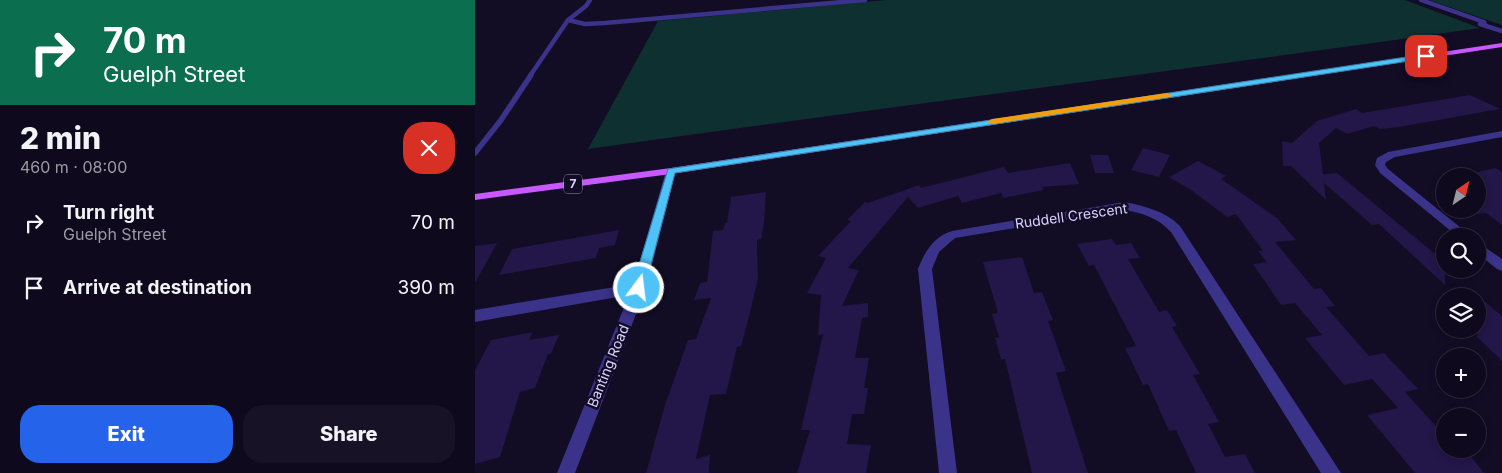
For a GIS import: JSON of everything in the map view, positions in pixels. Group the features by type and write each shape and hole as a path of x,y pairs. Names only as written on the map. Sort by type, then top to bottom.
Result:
{"main road":[{"name":"7","path":"475,197 671,171 1502,45"}],"street":[{"path":"1455,228 1384,171 1380,165 1381,160 1392,154 1502,134"},
{"name":"Banting Road","path":"566,473 639,288 671,171"},
{"name":"Ruddell Crescent","path":"948,473 925,269 929,256 937,244 952,235 1124,206 1142,208 1157,214 1168,220 1176,229 1332,473"},
{"path":"1486,253 1502,266"},
{"path":"475,316 639,288"}],"lane":[{"path":"475,153 501,120 568,20 590,0"},
{"path":"568,20 585,24 615,23 865,0"},
{"path":"1421,0 1453,12 1455,15 1502,31"}],"green space":[{"path":"886,0 1405,0 1480,28 588,149 658,21"},
{"path":"1429,0 1502,0 1502,25"}],"building":[{"path":"1470,95 1500,109 1399,127 1380,129 1374,126 1347,134 1336,128 1319,143 1323,174 1337,173 1436,255 1436,277 1379,224 1372,225 1324,183 1326,200 1291,166 1283,166 1282,141 1292,143 1317,121 1356,109 1362,113"},
{"path":"1143,148 1170,155 1159,177 1131,170"},
{"path":"1090,155 1108,155 1114,173 1095,173"},
{"path":"1198,161 1226,176 1221,179 1277,218 1296,240 1275,242 1314,289 1321,288 1335,306 1326,307 1369,356 1384,353 1418,389 1405,392 1436,426 1436,458 1472,458 1484,473 1415,473 1367,415 1398,408 1372,379 1344,385 1305,338 1322,335 1295,303 1281,305 1253,264 1267,262 1258,251 1263,251 1236,214 1227,217 1191,190 1169,177"},
{"path":"1070,163 1079,184 1042,187 1044,190 1003,198 1001,193 962,203 958,196 918,208 908,197 848,268 859,270 842,306 868,303 868,317 862,318 855,358 869,358 864,388 868,388 864,414 852,414 847,444 871,445 866,473 797,473 810,430 801,430 823,334 818,335 821,295 807,293 826,258 818,256 851,221 847,220 865,202 868,203 919,185 921,188 1004,167 1008,173"},
{"path":"1496,168 1502,172 1502,225 1486,213 1486,170"},
{"path":"766,192 761,239 757,240 758,278 749,317 741,346 737,347 726,394 710,395 696,459 710,455 709,473 646,473 665,405 688,340 696,339 711,298 694,300 700,283 707,282 713,231 723,230 725,223 727,223 731,197"},
{"path":"619,230 615,245 599,248 596,258 499,275 512,249"},
{"path":"1112,239 1116,245 1131,243 1140,258 1128,259 1159,312 1167,310 1177,326 1172,327 1200,374 1193,375 1219,422 1208,424 1225,457 1245,454 1255,473 1196,473 1176,430 1169,431 1148,384 1143,385 1125,348 1136,346 1094,265 1089,266 1077,244"},
{"path":"497,243 475,283 475,246"},
{"path":"1022,257 1034,293 1042,292 1053,320 1048,321 1066,371 1056,373 1088,473 1032,473 1005,359 1001,359 995,338 999,337 992,314 998,313 983,262"},
{"path":"1437,278 1445,278 1445,285"},
{"path":"1486,303 1502,316 1502,361 1478,338 1486,338"},
{"path":"533,332 529,340 559,335 551,354 548,354 535,388 520,392 500,457 475,464 475,370 491,340"}],"slow traffic":[{"path":"992,122 1167,95"}],"route":[{"path":"639,288 671,171 1426,56"}]}
